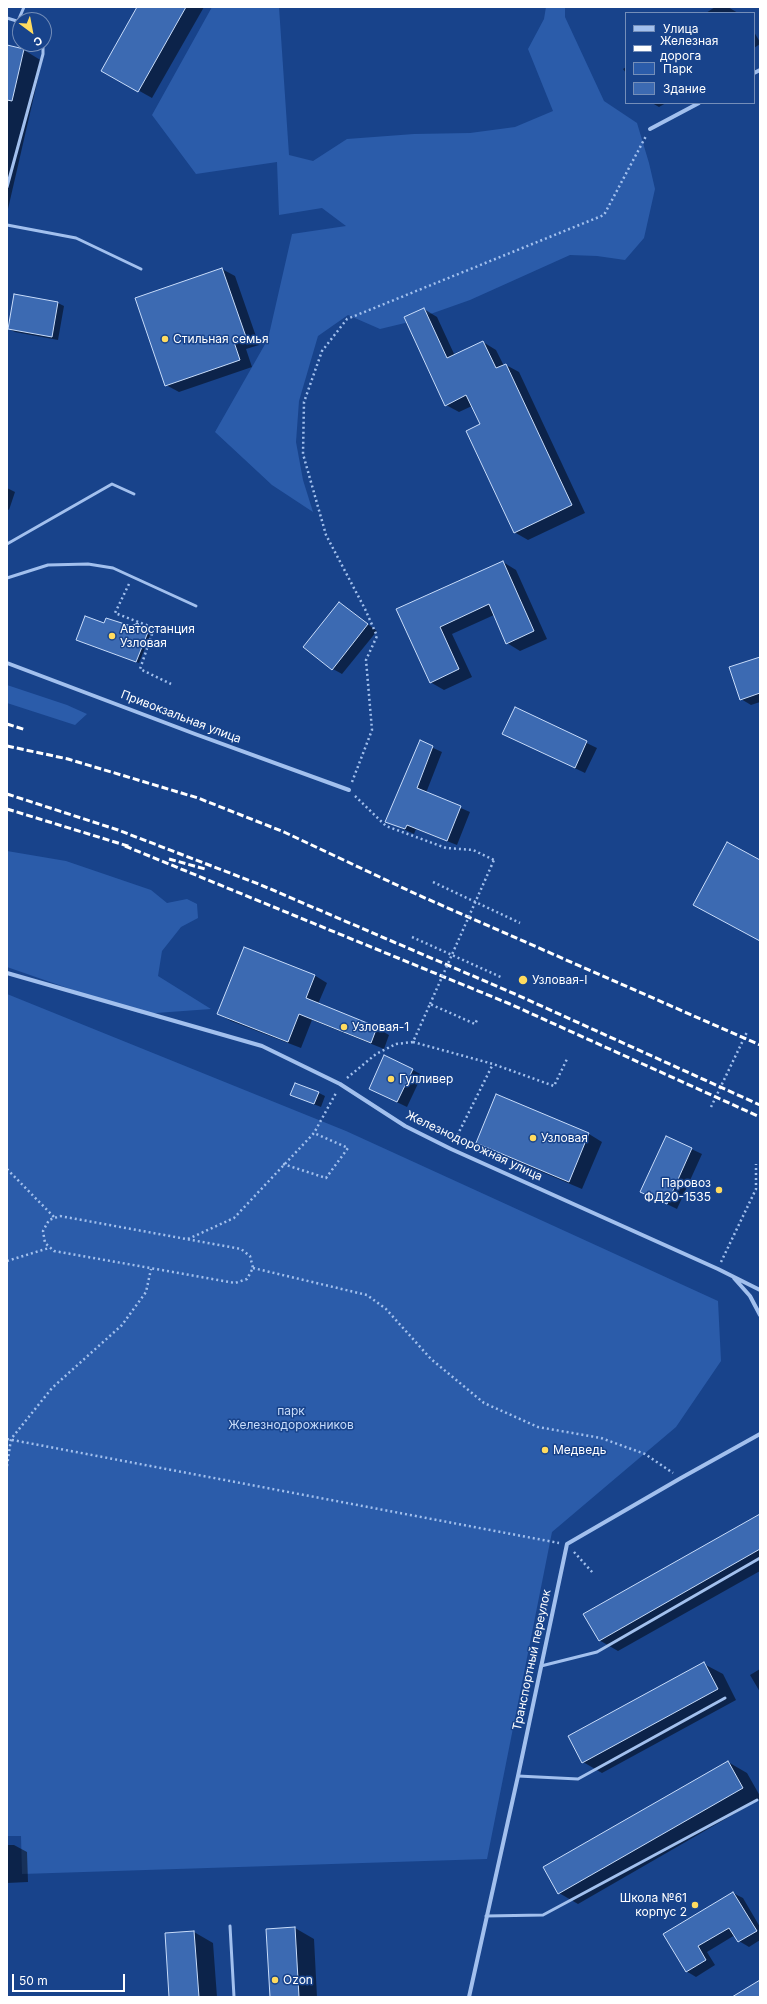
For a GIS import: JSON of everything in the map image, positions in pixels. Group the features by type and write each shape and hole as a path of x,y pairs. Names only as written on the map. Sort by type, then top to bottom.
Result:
{"street":[{"path":"650,129 697,104"},
{"name":"Привокзальная улица","path":"7,662 195,734 349,790"},
{"name":"Железнодорожная улица","path":"7,973 262,1046 340,1084 405,1126 451,1149 718,1269 760,1290"},
{"path":"733,1276 750,1296 760,1316"},
{"path":"567,1544 760,1434"},
{"name":"Транспортный переулок","path":"468,1997 518,1776 540,1666 567,1544"}],"lane":[{"path":"7,187 43,52"},
{"path":"7,225 76,238 141,269"},
{"path":"7,544 112,484 134,494"},
{"path":"7,578 48,565 88,564 113,568 196,606"},
{"path":"540,1666 597,1652 760,1558"},
{"path":"518,1776 578,1779 724,1698"},
{"path":"486,1916 543,1915 757,1800"},
{"path":"230,1926 234,1997"}],"path":[{"path":"413,1042 494,860 473,850 446,848 386,826 349,790 372,730 366,660 376,636 365,609 326,535 303,454 304,402 322,351 347,319 604,215 650,129"},
{"path":"133,576 115,613 154,628 140,669 171,684"},
{"path":"433,882 520,923"},
{"path":"412,937 503,978"},
{"path":"430,1004 475,1024 477,1020"},
{"path":"711,1107 747,1032"},
{"path":"188,1239 234,1218 267,1184 283,1164 314,1133 340,1084 376,1054 396,1044 413,1042 493,1064 554,1086 567,1060"},
{"path":"451,1149 493,1064"},
{"path":"283,1164 326,1178 348,1148 314,1133"},
{"path":"718,1269 756,1189 756,1164"},
{"path":"7,1169 54,1217"},
{"path":"60,1216 241,1249 250,1256 252,1268 247,1279 235,1283 54,1251 49,1248 43,1237 43,1231 49,1220 54,1217 60,1216"},
{"path":"7,1261 49,1248"},
{"path":"252,1268 367,1295 386,1309 431,1359 484,1403 538,1427 601,1438 645,1454 681,1478"},
{"path":"7,1466 11,1439 52,1388 122,1325 146,1292 151,1269"},
{"path":"7,1438 567,1544 593,1572"}],"green space":[{"path":"212,7 279,7 289,155 313,161 347,139 414,134 470,133 515,127 553,111 528,49 544,19 546,7 565,7 565,17 604,101 637,123 655,189 644,238 625,260 597,256 570,255 470,300 405,323 380,329 348,315 318,336 299,401 296,442 303,480 313,512 272,485 215,432 268,339 292,234 346,226 322,208 279,215 277,162 196,174 152,115"},
{"path":"7,685 67,705 87,714 75,725 7,703"},
{"path":"7,851 66,861 151,890 167,903 187,899 197,904 198,918 181,927 162,951 158,976 211,1009 142,1014 7,967"},
{"name":"парк Железнодорожников","path":"7,994 346,1131 718,1301 721,1361 676,1427 552,1532 487,1859 22,1874 21,1836 7,1836"}],"building":[{"path":"137,7 186,7 138,92 101,71"},
{"path":"7,45 12,46 12,52 23,52 12,101 7,100"},
{"path":"222,268 246,337 234,342 240,360 165,386 135,298"},
{"path":"14,294 58,302 52,337 8,329"},
{"path":"424,308 447,358 483,341 496,368 506,364 572,505 514,533 466,431 480,424 466,395 445,406 404,317"},
{"path":"503,561 534,631 506,644 489,604 440,627 459,669 430,683 396,609"},
{"path":"339,602 368,624 332,670 303,647"},
{"name":"Автостанция Узловая","path":"85,616 104,623 106,618 131,626 138,623 140,630 148,632 136,662 76,640"},
{"path":"760,657 760,693 740,700 729,667"},
{"path":"515,707 587,741 575,768 502,734"},
{"path":"420,740 433,746 417,788 461,806 447,841 407,825 405,829 385,822"},
{"path":"727,842 760,860 760,941 693,905"},
{"path":"244,947 315,975 306,998 377,1027 371,1043 299,1014 288,1042 217,1014"},
{"name":"Гулливер","path":"384,1055 413,1069 397,1102 369,1089"},
{"path":"295,1083 319,1092 314,1104 290,1095"},
{"name":"Узловая","path":"496,1094 589,1133 569,1182 476,1143"},
{"path":"666,1136 692,1148 667,1204 640,1192"},
{"path":"760,1514 760,1549 599,1641 583,1614"},
{"path":"704,1662 718,1689 582,1763 568,1736"},
{"path":"728,1761 743,1788 558,1894 543,1867"},
{"path":"733,1892 757,1931 738,1942 729,1928 698,1946 706,1960 686,1972 663,1934"},
{"path":"295,1927 299,1997 270,1997 266,1929"},
{"path":"194,1931 199,1997 169,1997 165,1933"},
{"path":"760,1980 760,1997 732,1997"}],"railway":[{"path":"7,724 26,730"},
{"path":"7,746 68,759 198,798 284,832 416,894 760,1045"},
{"path":"7,794 118,830 261,885 515,994 760,1105"},
{"path":"7,809 131,847"},
{"path":"125,846 510,1004 760,1117"},
{"path":"169,859 205,869"}],"place":[{"name":"Стильная семья","path":"165,339"},
{"name":"Автостанция Узловая","path":"112,636"},
{"name":"Узловая-I","path":"523,980"},
{"name":"Узловая-1","path":"344,1027"},
{"name":"Гулливер","path":"391,1079"},
{"name":"Узловая","path":"533,1138"},
{"name":"Паровоз ФД20-1535","path":"719,1190"},
{"name":"Медведь","path":"545,1450"},
{"name":"Школа №61 корпус 2","path":"695,1905"},
{"name":"Ozon","path":"275,1980"}]}
